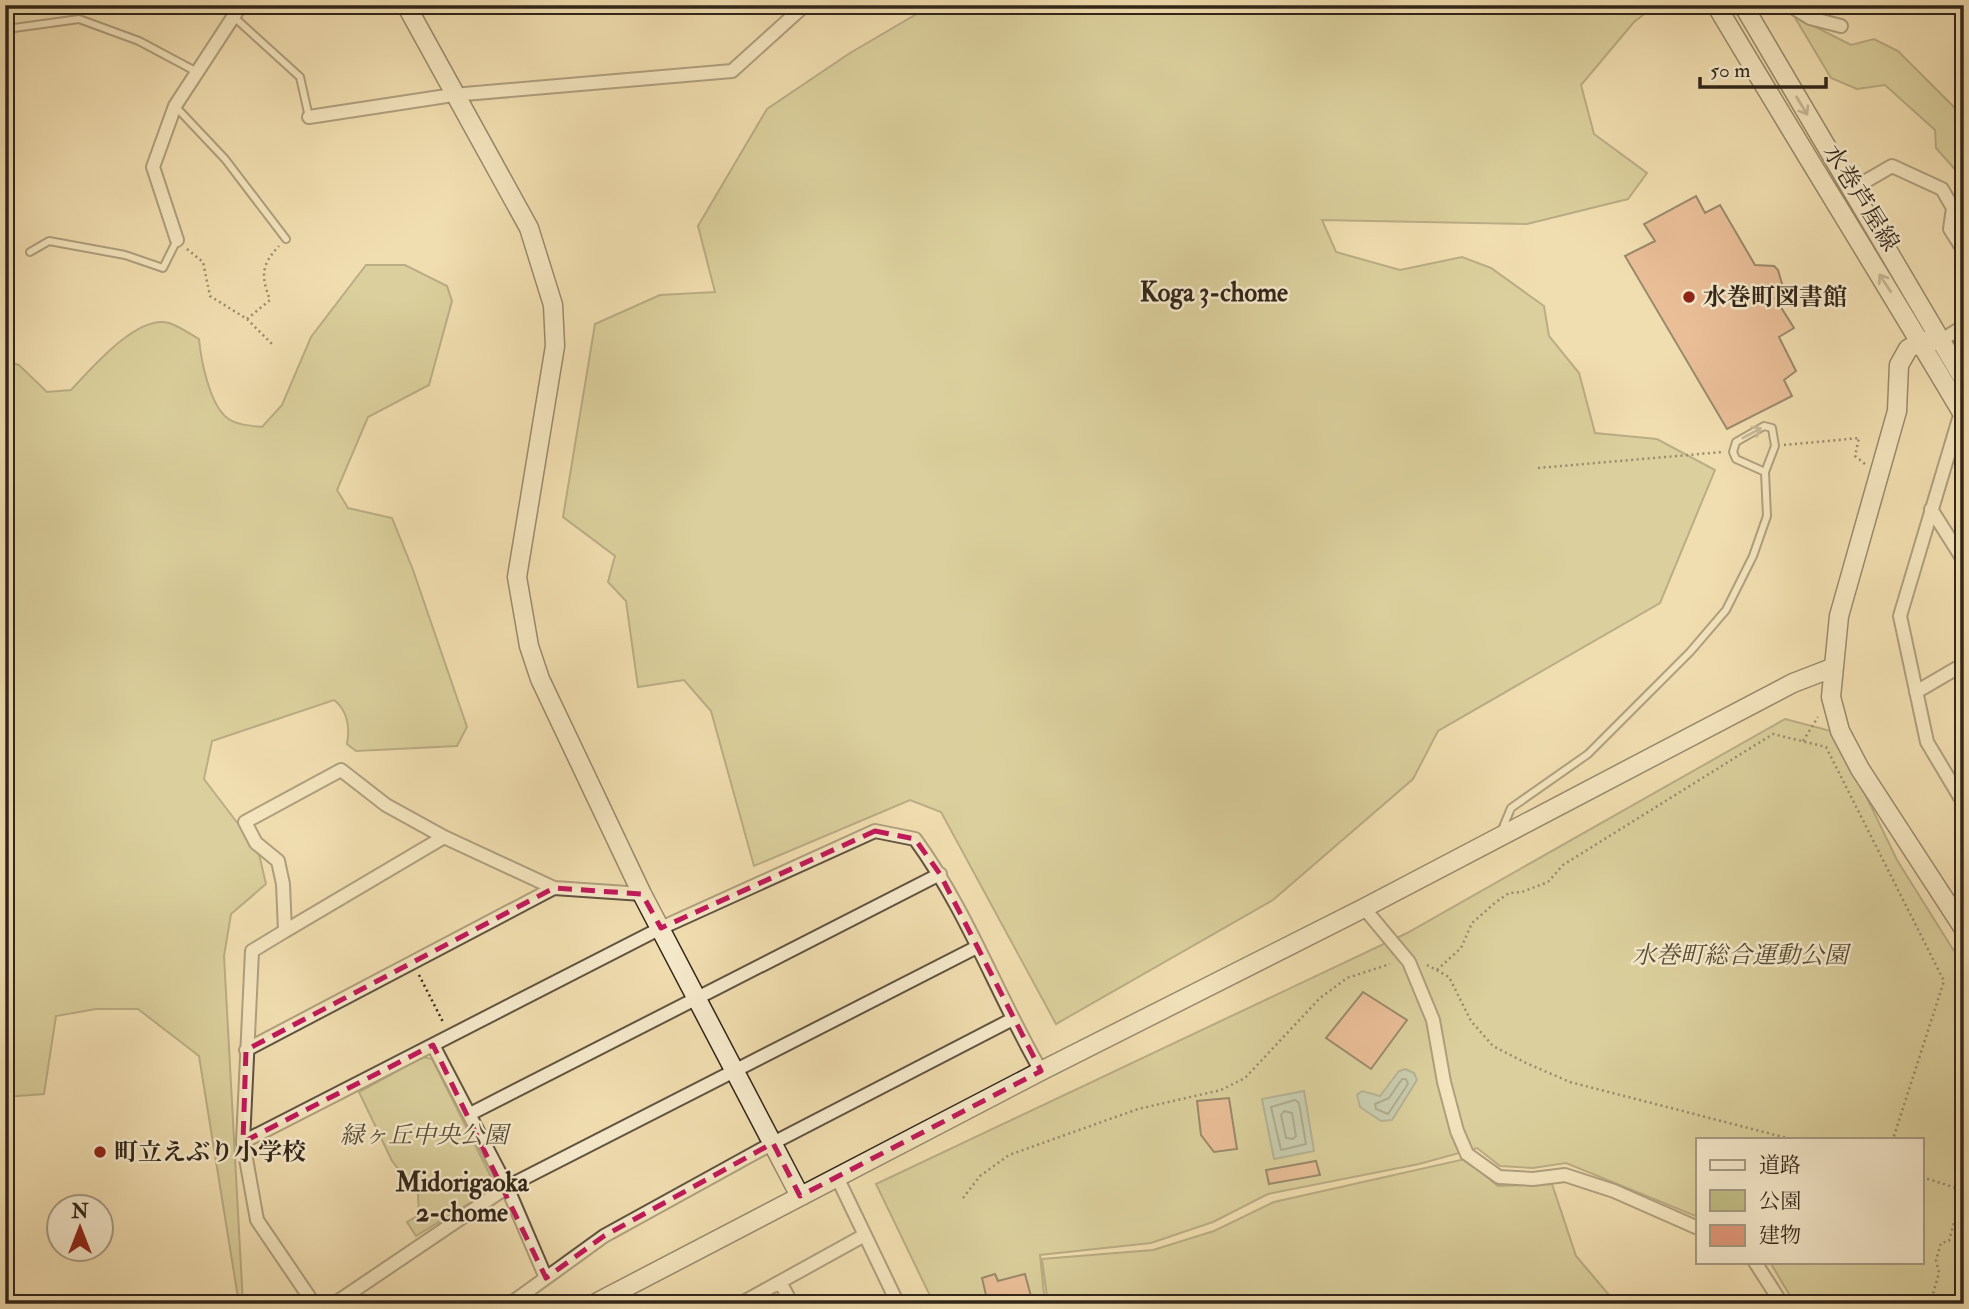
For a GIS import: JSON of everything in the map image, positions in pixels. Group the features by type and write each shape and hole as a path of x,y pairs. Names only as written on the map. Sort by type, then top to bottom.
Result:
{"street":[{"path":"177,240 153,167 175,106 241,5"},
{"path":"406,5 453,95 529,228 553,305 555,346 517,577 529,646 540,678 642,894 800,1196"},
{"path":"309,117 453,95 732,71 805,5"},
{"name":"水巻芦屋線","path":"1716,5 1835,205 1922,341 1962,414"},
{"name":"水巻芦屋線","path":"1743,5 1964,380"},
{"path":"1789,5 1810,18 1841,26"},
{"path":"1852,189 1892,166 1942,189 1958,208 1950,229 1964,251"},
{"path":"1964,326 1940,341 1922,341 1908,349 1899,365 1897,411 1839,616 1831,697 1840,731 1860,769 1964,929"},
{"path":"1962,414 1900,616 1927,742 1964,804"},
{"path":"1931,509 1964,561"},
{"path":"1916,692 1964,664"},
{"path":"594,1304 1041,1071 1364,908 1793,683 1832,668"},
{"path":"285,932 283,884 278,861 256,844 245,822 341,771 386,805 444,837 554,888 642,894"},
{"path":"243,1142 661,928 875,831 915,839 940,874 1011,1020 1041,1071"},
{"path":"314,1304 257,1220 243,1142 252,951 444,837"},
{"path":"470,1114 940,874"},
{"path":"246,1050 554,888"},
{"path":"1364,908 1408,963 1433,1020 1444,1082 1457,1131 1467,1154 1499,1177 1533,1179 1565,1175 1614,1191 1696,1227"},
{"path":"334,1304 507,1187 977,947"},
{"path":"510,1304 604,1236 773,1143 1011,1020"},
{"path":"433,1045 507,1187 547,1278"},
{"path":"836,1177 898,1304"},
{"path":"740,1304 863,1236"},
{"path":"1756,1264 1782,1304"},
{"path":"780,1282 792,1304"}],"lane":[{"path":"234,18 300,77 309,117"},
{"path":"5,33 14,28 79,19 139,41 197,72"},
{"path":"175,106 225,159 286,239"},
{"path":"30,252 49,241 125,255 163,268 177,240"},
{"path":"1483,844 1501,834 1511,807 1588,754 1690,652 1726,610 1753,556 1767,516 1765,472 1775,446 1772,428 1765,426 1736,442 1733,452 1736,459 1765,472"}],"path":[{"path":"247,319 270,300 263,281 264,263 286,239"},
{"path":"177,240 203,262 210,296 247,319 274,346"},
{"path":"1775,446 1858,438 1855,456 1867,466"},
{"path":"1538,468 1733,452"},
{"path":"1803,741 1821,712"},
{"path":"1437,970 1461,948 1472,923 1509,893 1522,892 1548,882 1563,865 1773,734 1826,747 1944,981 1893,1138"},
{"path":"413,963 450,1034"},
{"path":"963,1198 981,1176 1009,1155 1138,1109 1222,1090 1245,1078 1298,1019 1347,978 1378,965 1427,965 1449,977 1471,1021 1493,1046 1570,1082 1787,1138"},
{"path":"1924,1178 1964,1190 1949,1241 1941,1243 1936,1261 1939,1273 1930,1304"}],"highlighted area":[{"path":"875,831 915,839 940,874 1041,1071 800,1196 773,1143 604,1236 546,1278 433,1045 243,1142 246,1050 554,888 642,894 661,928"}],"green space":[{"path":"932,5 1656,5 1634,22 1581,85 1594,134 1647,173 1628,199 1527,224 1322,220 1336,252 1400,270 1462,257 1491,268 1544,306 1549,336 1579,373 1595,433 1657,439 1715,470 1660,603 1438,731 1413,779 1273,900 1056,1024 941,812 910,800 754,866 711,711 684,680 638,687 626,601 608,582 615,556 563,517 595,324 660,295 715,292 698,226 767,109 850,53"},
{"path":"1794,16 1851,45 1874,39 1898,51 1958,111 1959,133 1964,136 1964,174 1959,174 1936,148 1935,130 1885,85 1857,89 1831,78"},
{"path":"366,265 405,265 447,286 452,301 429,385 368,417 337,490 348,508 392,518 413,570 467,727 457,746 356,751 347,744 347,720 334,700 212,741 204,779 258,850 266,884 231,914 224,956 243,1304 239,1304 199,1056 138,1009 96,1009 56,1016 44,1094 5,1097 5,360 19,365 47,392 71,390 102,357 129,335 156,322 169,323 199,339 211,391 226,417 248,426 262,427 282,405 311,337"},
{"name":"水巻町総合運動公園","path":"1785,719 1835,732 1897,860 1964,967 1964,1304 1795,1304 1771,1264 1924,1264 1924,1138 1696,1138 1696,1216 1566,1163 1533,1168 1500,1166 1477,1148 1419,1164 1268,1194 1213,1222 1151,1243 1040,1255 1045,1304 934,1304 876,1184 1407,933"},
{"name":"緑ヶ丘中央公園","path":"423,1057 432,1059 491,1177 489,1191 416,1236 407,1222 419,1215 418,1194 392,1161 359,1092"},
{"path":"1465,1159 1498,1186 1552,1184 1576,1256 1610,1296 1605,1304 1048,1304 1042,1259 1153,1250 1214,1231 1274,1202"}],"water":[{"path":"1405,1069 1414,1073 1417,1080 1392,1120 1381,1121 1360,1107 1357,1095 1362,1091 1380,1096 1399,1071"},
{"path":"1304,1091 1314,1151 1274,1159 1262,1099"}],"building":[{"path":"1696,196 1705,213 1720,205 1755,265 1774,266 1778,270 1783,287 1775,298 1794,328 1779,337 1796,371 1784,380 1792,396 1727,429 1625,256 1655,241 1644,224"},
{"path":"1363,992 1407,1020 1371,1069 1326,1038"},
{"path":"1229,1098 1237,1149 1214,1152 1201,1135 1197,1101"},
{"path":"1316,1161 1320,1175 1269,1184 1266,1170"},
{"path":"995,1274 998,1281 1025,1274 1033,1304 988,1304 982,1278"}],"place":[{"name":"水巻町図書館","path":"1689,297"},
{"name":"町立えぶり小学校","path":"100,1152"}],"district":[{"name":"Koga 3-chome","path":"1214,293"},
{"name":"Midorigaoka 2-chome","path":"462,1198"}]}
